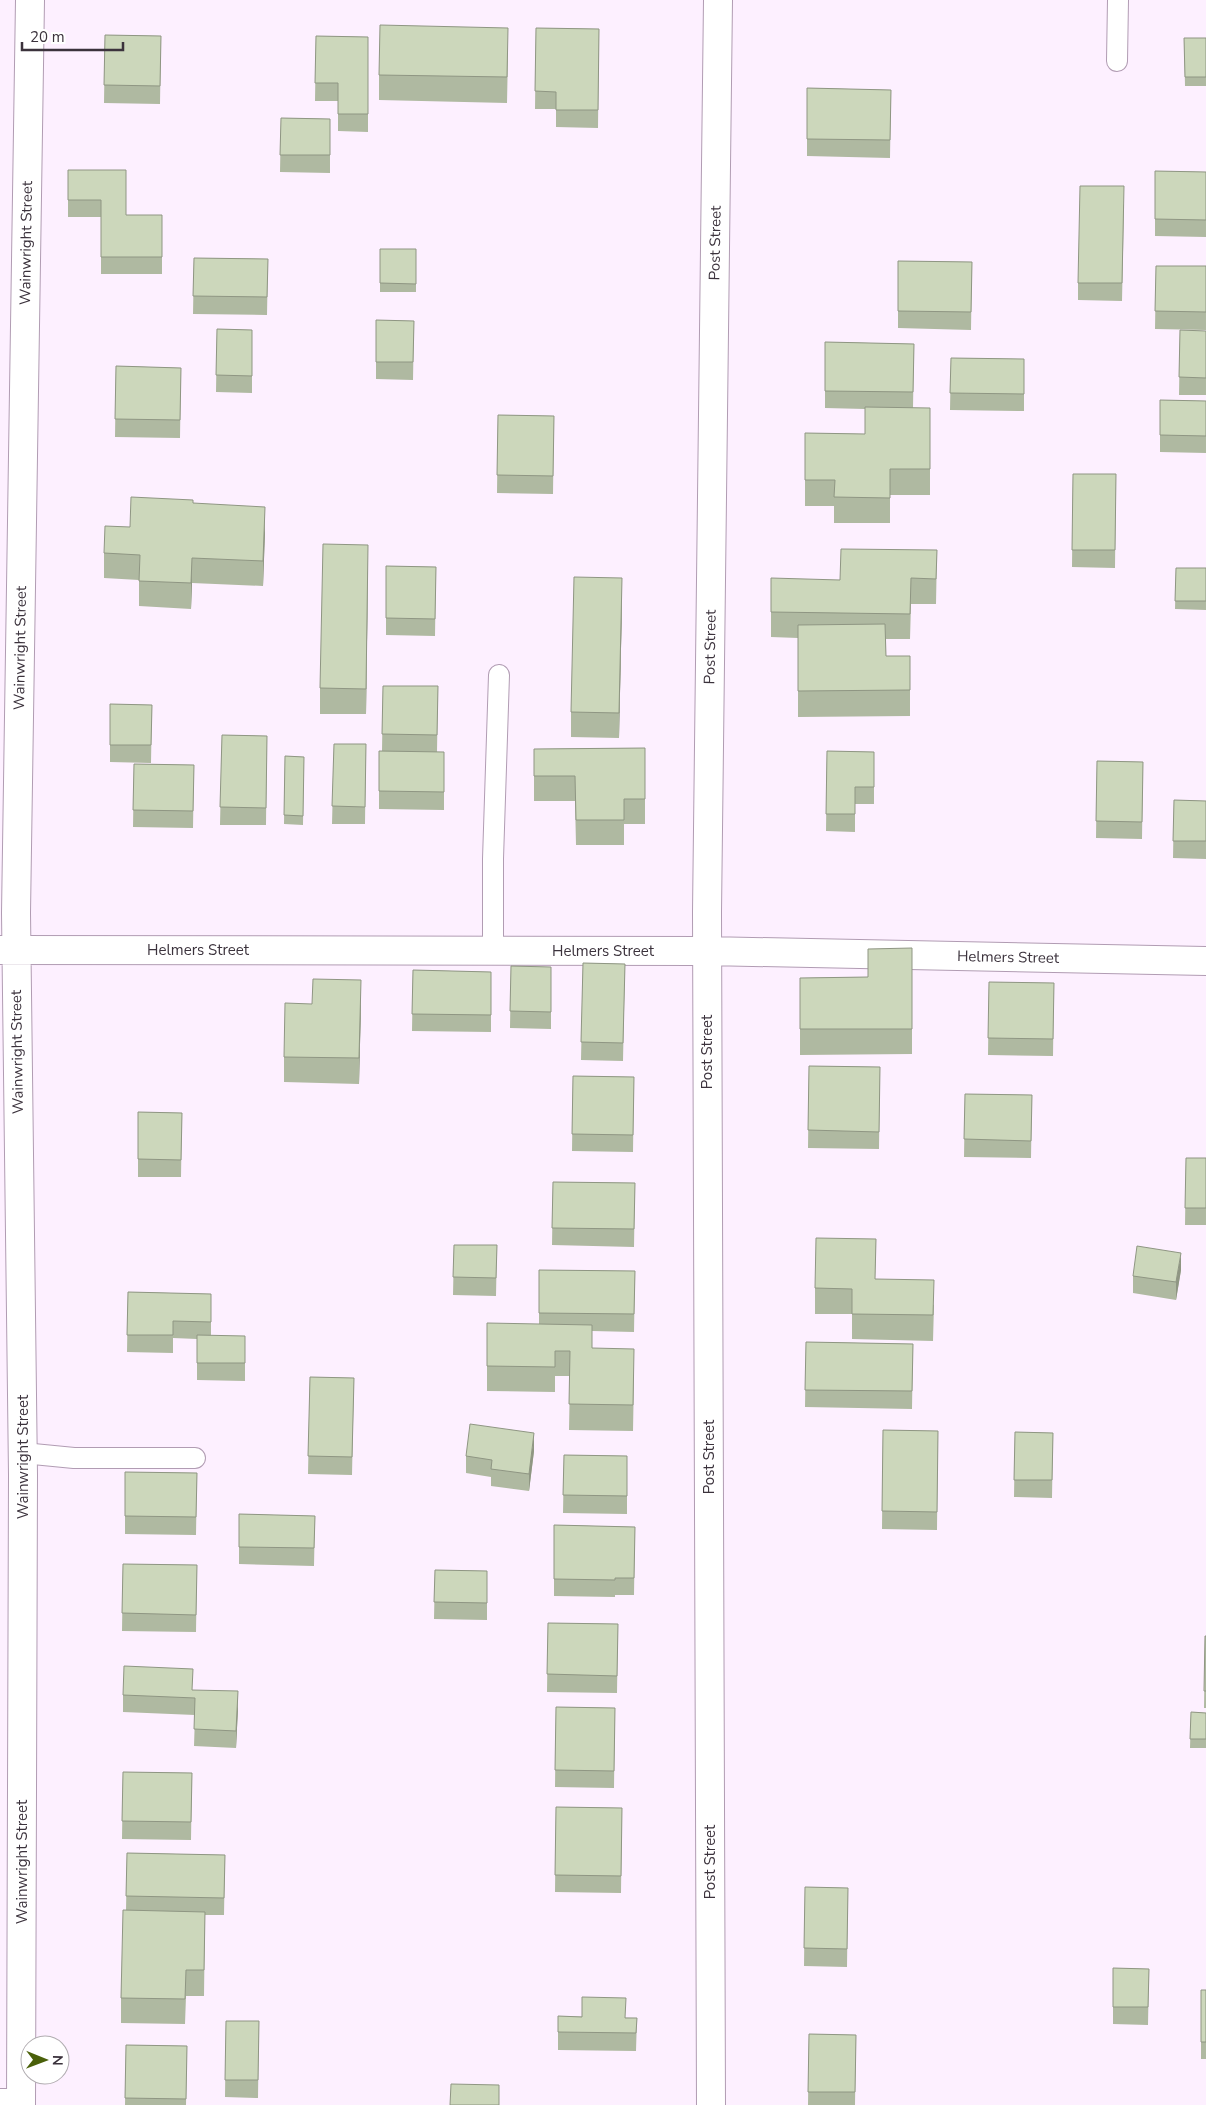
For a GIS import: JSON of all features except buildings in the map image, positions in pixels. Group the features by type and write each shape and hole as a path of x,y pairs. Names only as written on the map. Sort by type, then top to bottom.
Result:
{"street":[{"name":"Wainwright Street","path":"14,2101 23,1453 8,950 30,0"},
{"name":"Post Street","path":"711,2105 707,951 718,0"},
{"name":"Helmers Street","path":"8,950 707,951 1206,961"}],"lane":[{"path":"1117,61 1118,0"},
{"path":"493,951 492,859 499,675"},
{"path":"23,1453 74,1458 195,1458"}]}
